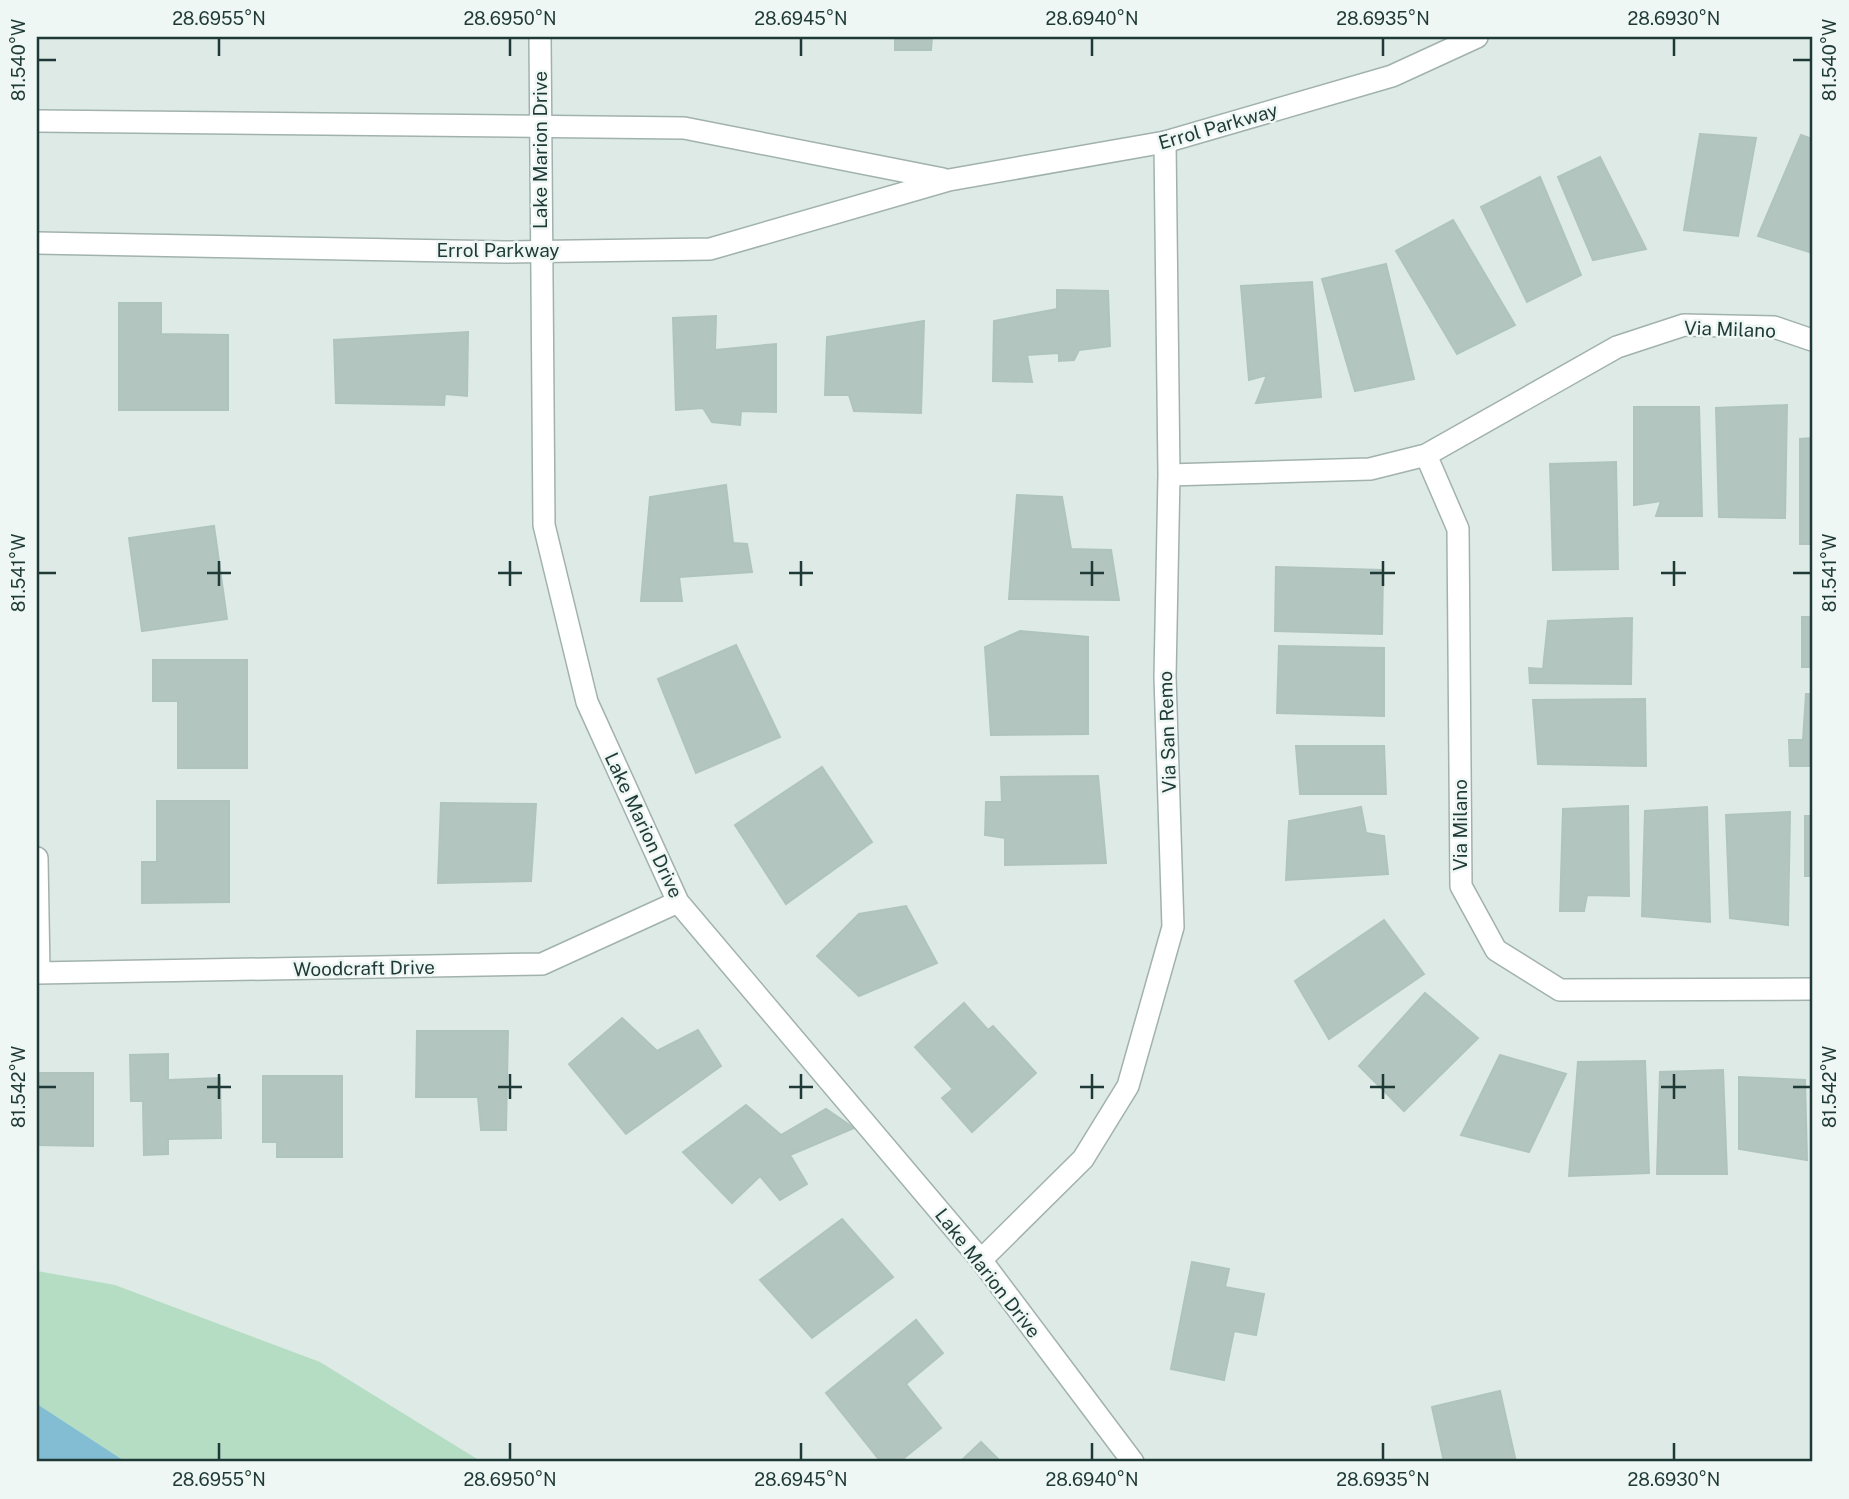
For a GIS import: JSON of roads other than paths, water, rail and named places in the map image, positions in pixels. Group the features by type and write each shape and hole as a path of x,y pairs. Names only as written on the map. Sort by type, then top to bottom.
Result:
{"street":[{"name":"Lake Marion Drive","path":"540,37 544,525 587,702 678,902 981,1260 1133,1462"},
{"name":"Errol Parkway","path":"37,243 540,251 710,249 949,180 1164,142 1392,76 1477,37"},
{"name":"Errol Parkway","path":"37,121 684,128 949,180"},
{"name":"Via San Remo","path":"981,1260 1083,1159 1128,1086 1173,927 1164,677 1169,475 1164,142"},
{"name":"Via Milano","path":"1169,475 1370,469 1426,455 1617,347 1684,325 1774,327 1812,340"},
{"name":"Via Milano","path":"1426,455 1458,529 1461,886 1496,950 1560,990 1812,989"},
{"path":"37,858 38,973"},
{"name":"Woodcraft Drive","path":"38,973 542,964 678,902"}],"water":[{"path":"37,1404 126,1462 37,1462"}]}
